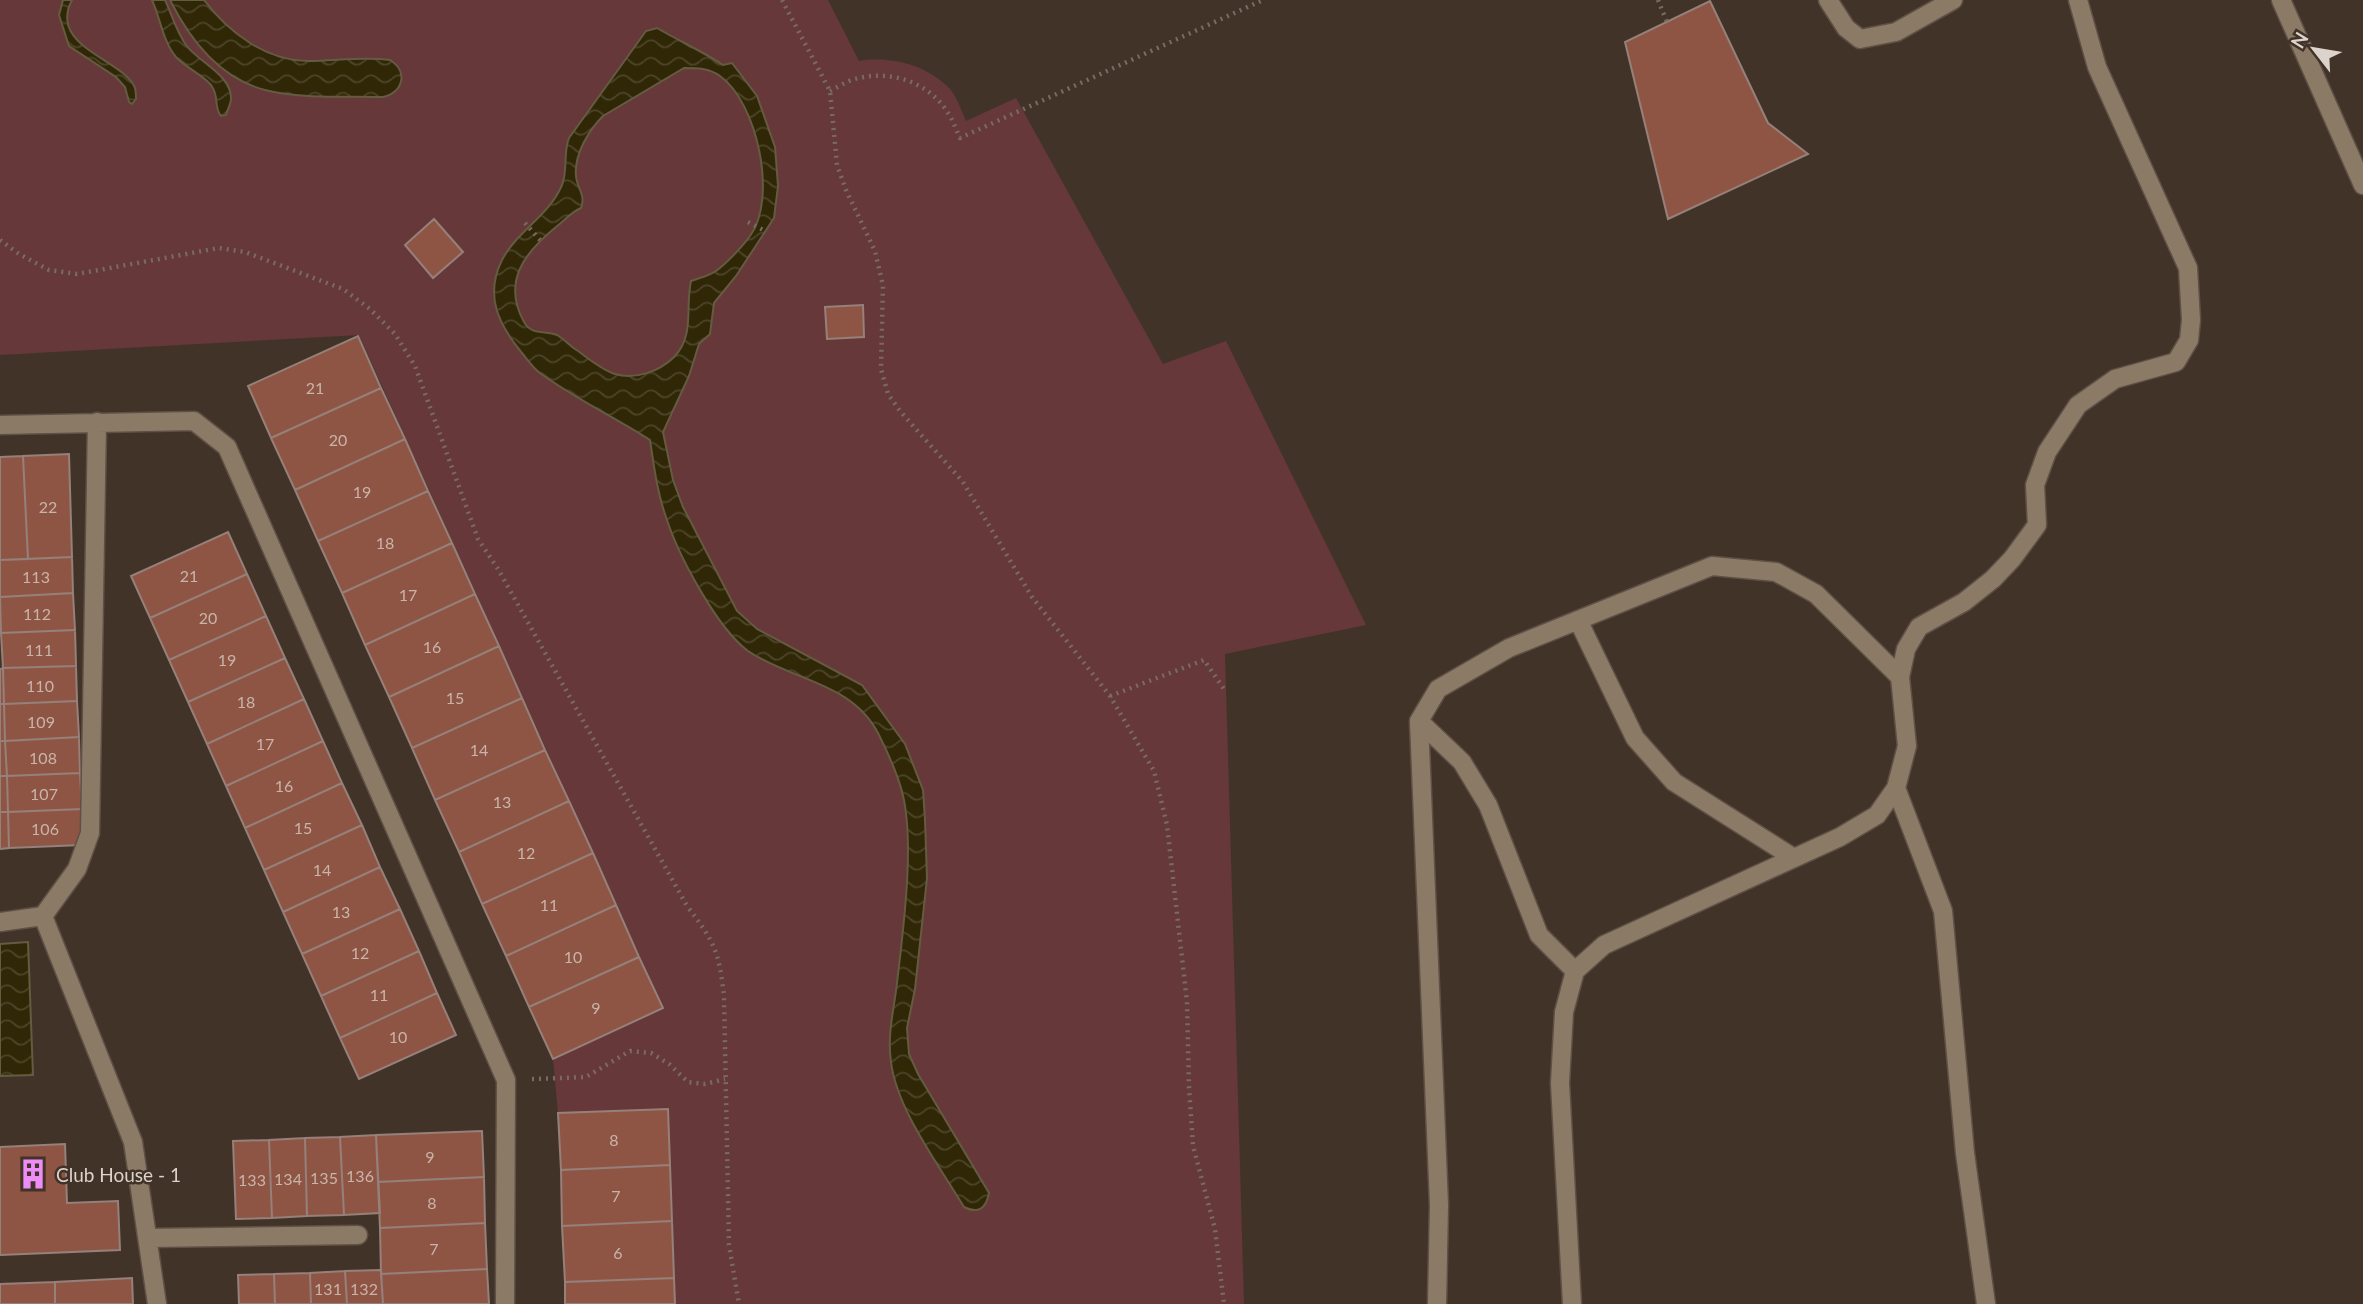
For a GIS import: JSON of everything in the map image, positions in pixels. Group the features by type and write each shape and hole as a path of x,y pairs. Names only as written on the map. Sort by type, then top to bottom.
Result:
{"street":[{"path":"1828,0 1846,29 1860,39 1896,32 1953,0"},
{"path":"1572,1304 1560,1083 1564,1012 1576,971 1604,945 1840,837 1877,816 1896,788 1907,746 1900,677 1906,649 1919,627 1964,602 1993,579 2037,525 2035,485 2047,453 2078,405 2115,379 2176,362 2189,340 2191,320 2188,268 2096,67 2078,0"},
{"path":"2281,0 2363,185"},
{"path":"0,425 194,421 228,447 506,1080 505,1304"},
{"path":"0,922 43,916 77,869 90,833 97,422"},
{"path":"1437,1304 1439,1205 1419,721 1438,689 1509,648 1712,566 1776,572 1816,594 1900,677"},
{"path":"1578,620 1635,738 1674,782 1794,858"},
{"path":"1419,721 1462,762 1488,806 1539,935 1576,971"},
{"path":"1896,788 1943,911 1965,1153 1986,1304"},
{"path":"43,916 133,1142 156,1304"},
{"path":"148,1238 358,1235"}],"path":[{"path":"782,0 830,91 837,164 846,190 875,251 883,286 881,369 888,394 963,482 1032,597 1110,696 1154,771 1167,825 1187,1002 1188,1087 1193,1146 1215,1229 1224,1304"},
{"path":"830,91 854,79 881,75 908,80 931,93 949,113 960,138 1263,0"},
{"path":"1658,0 1667,22"},
{"path":"748,222 765,231"},
{"path":"525,223 540,240"},
{"path":"0,240 49,270 77,274 219,248 245,252 343,289 370,309 395,334 415,366 478,539 498,569 687,905 710,937 720,964 729,1244 739,1304"},
{"path":"1110,696 1204,660 1226,692"},
{"path":"506,1080 586,1077 630,1051 651,1053 669,1064 688,1082 705,1084 725,1079"}],"shaded area":[{"path":"0,0 828,0 859,61 894,61 928,72 950,89 966,121 1016,98 1163,364 1226,341 1366,625 1225,654 1244,1304 675,1304 668,1109 558,1113 553,1059 663,1008 359,335 0,355"}],"water":[{"path":"63,0 72,0 67,16 70,30 78,41 128,78 135,88 136,99 132,104 125,87 116,77 69,46 59,15"},
{"path":"152,0 165,0 186,45 226,83 231,99 226,115 221,116 217,109 211,85 180,61 172,51"},
{"path":"170,0 204,0 236,33 277,56 308,61 390,60 399,70 401,81 395,91 383,97 293,95 265,90 234,76 208,56 187,29"},
{"path":"657,28 723,65 732,63 757,96 775,147 778,186 774,218 736,276 714,303 710,334 699,344 689,376 663,432 673,480 683,507 737,611 757,629 862,685 905,744 923,790 927,878 915,989 907,1028 909,1054 918,1074 989,1193 981,1209 964,1207 920,1137 901,1099 891,1062 890,1032 907,884 908,832 901,788 879,735 868,717 838,693 765,661 736,640 700,590 672,533 660,498 650,440 537,371 507,332 497,310 494,286 502,260 516,240 556,196 564,179 569,138 646,31","holes":["684,68 698,68 716,73 733,89 744,107 753,128 763,176 758,219 750,236 725,264 713,273 691,281 687,331 681,349 661,367 638,375 622,376 605,370 557,335 535,331 527,326 518,308 516,281 534,247 568,216 581,208 582,195 576,176 577,159 583,143 598,122 603,116"]},
{"path":"28,942 33,1075 0,1076 0,944"}],"building":[{"path":"1710,1 1768,123 1808,154 1668,219 1625,42"},
{"path":"434,219 463,252 433,278 405,245"},
{"path":"863,305 864,337 827,339 825,307"},
{"path":"358,336 381,388 271,438 248,386"},
{"path":"381,388 405,439 295,490 271,438"},
{"path":"405,439 428,491 318,541 295,490"},
{"path":"69,454 72,557 28,559 23,456"},
{"path":"23,456 28,559 0,560 0,457"},
{"path":"428,491 452,543 342,593 318,541"},
{"path":"228,532 247,574 150,618 131,576"},
{"path":"452,543 475,594 365,645 342,593"},
{"path":"72,557 73,593 0,597 0,560"},
{"path":"247,574 266,616 169,660 150,618"},
{"path":"73,593 75,630 1,633 0,597"},
{"path":"475,594 499,646 389,697 365,645"},
{"path":"266,616 285,658 188,702 169,660"},
{"path":"75,630 76,666 3,668 1,633"},
{"path":"499,646 522,698 412,748 389,697"},
{"path":"285,658 304,699 207,744 188,702"},
{"path":"76,666 77,701 4,704 3,668"},
{"path":"3,668 4,704 0,704 0,669"},
{"path":"522,698 545,750 435,800 412,748"},
{"path":"304,699 323,741 226,786 207,744"},
{"path":"77,701 79,737 5,741 4,704"},
{"path":"0,704 4,704 5,741 0,741"},
{"path":"79,737 80,773 7,776 5,741"},
{"path":"0,741 5,741 7,776 0,776"},
{"path":"323,741 342,783 245,828 226,786"},
{"path":"545,750 569,801 459,852 435,800"},
{"path":"80,773 82,809 8,812 7,776"},
{"path":"0,776 7,776 8,812 0,812"},
{"path":"342,783 362,825 264,870 245,828"},
{"path":"569,801 593,853 482,904 459,852"},
{"path":"82,809 82,845 9,848 8,812"},
{"path":"0,812 8,812 9,848 0,849"},
{"path":"362,825 380,867 283,912 264,870"},
{"path":"593,853 616,905 506,956 482,904"},
{"path":"380,867 400,909 302,954 283,912"},
{"path":"616,905 639,957 529,1007 506,956"},
{"path":"400,909 419,951 321,996 302,954"},
{"path":"419,951 437,993 340,1038 321,996"},
{"path":"639,957 663,1008 553,1059 529,1007"},
{"path":"437,993 456,1035 359,1079 340,1038"},
{"path":"668,1109 670,1165 561,1170 558,1113"},
{"path":"482,1131 484,1177 378,1182 376,1135"},
{"path":"376,1135 380,1213 344,1215 340,1137"},
{"path":"340,1137 344,1215 307,1216 305,1138"},
{"path":"305,1138 307,1216 272,1218 269,1140"},
{"path":"269,1140 272,1218 236,1219 233,1141"},
{"name":"Club House - 1","path":"65,1144 67,1203 118,1201 120,1250 0,1255 0,1147"},
{"path":"670,1165 672,1221 562,1226 561,1170"},
{"path":"484,1177 485,1223 380,1228 378,1182"},
{"path":"672,1221 674,1278 565,1282 562,1226"},
{"path":"485,1223 487,1269 381,1274 380,1228"},
{"path":"487,1269 489,1304 383,1304 381,1274"},
{"path":"381,1270 383,1304 347,1304 345,1271"},
{"path":"345,1271 347,1304 311,1304 310,1273"},
{"path":"310,1273 311,1304 275,1304 274,1274"},
{"path":"274,1274 275,1304 239,1304 238,1275"},
{"path":"132,1278 133,1304 55,1304 55,1282"},
{"path":"674,1278 675,1304 565,1304 565,1282"},
{"path":"55,1282 55,1304 0,1304 0,1284"}],"place":[{"name":"Club House - 1","path":"33,1174"}]}
